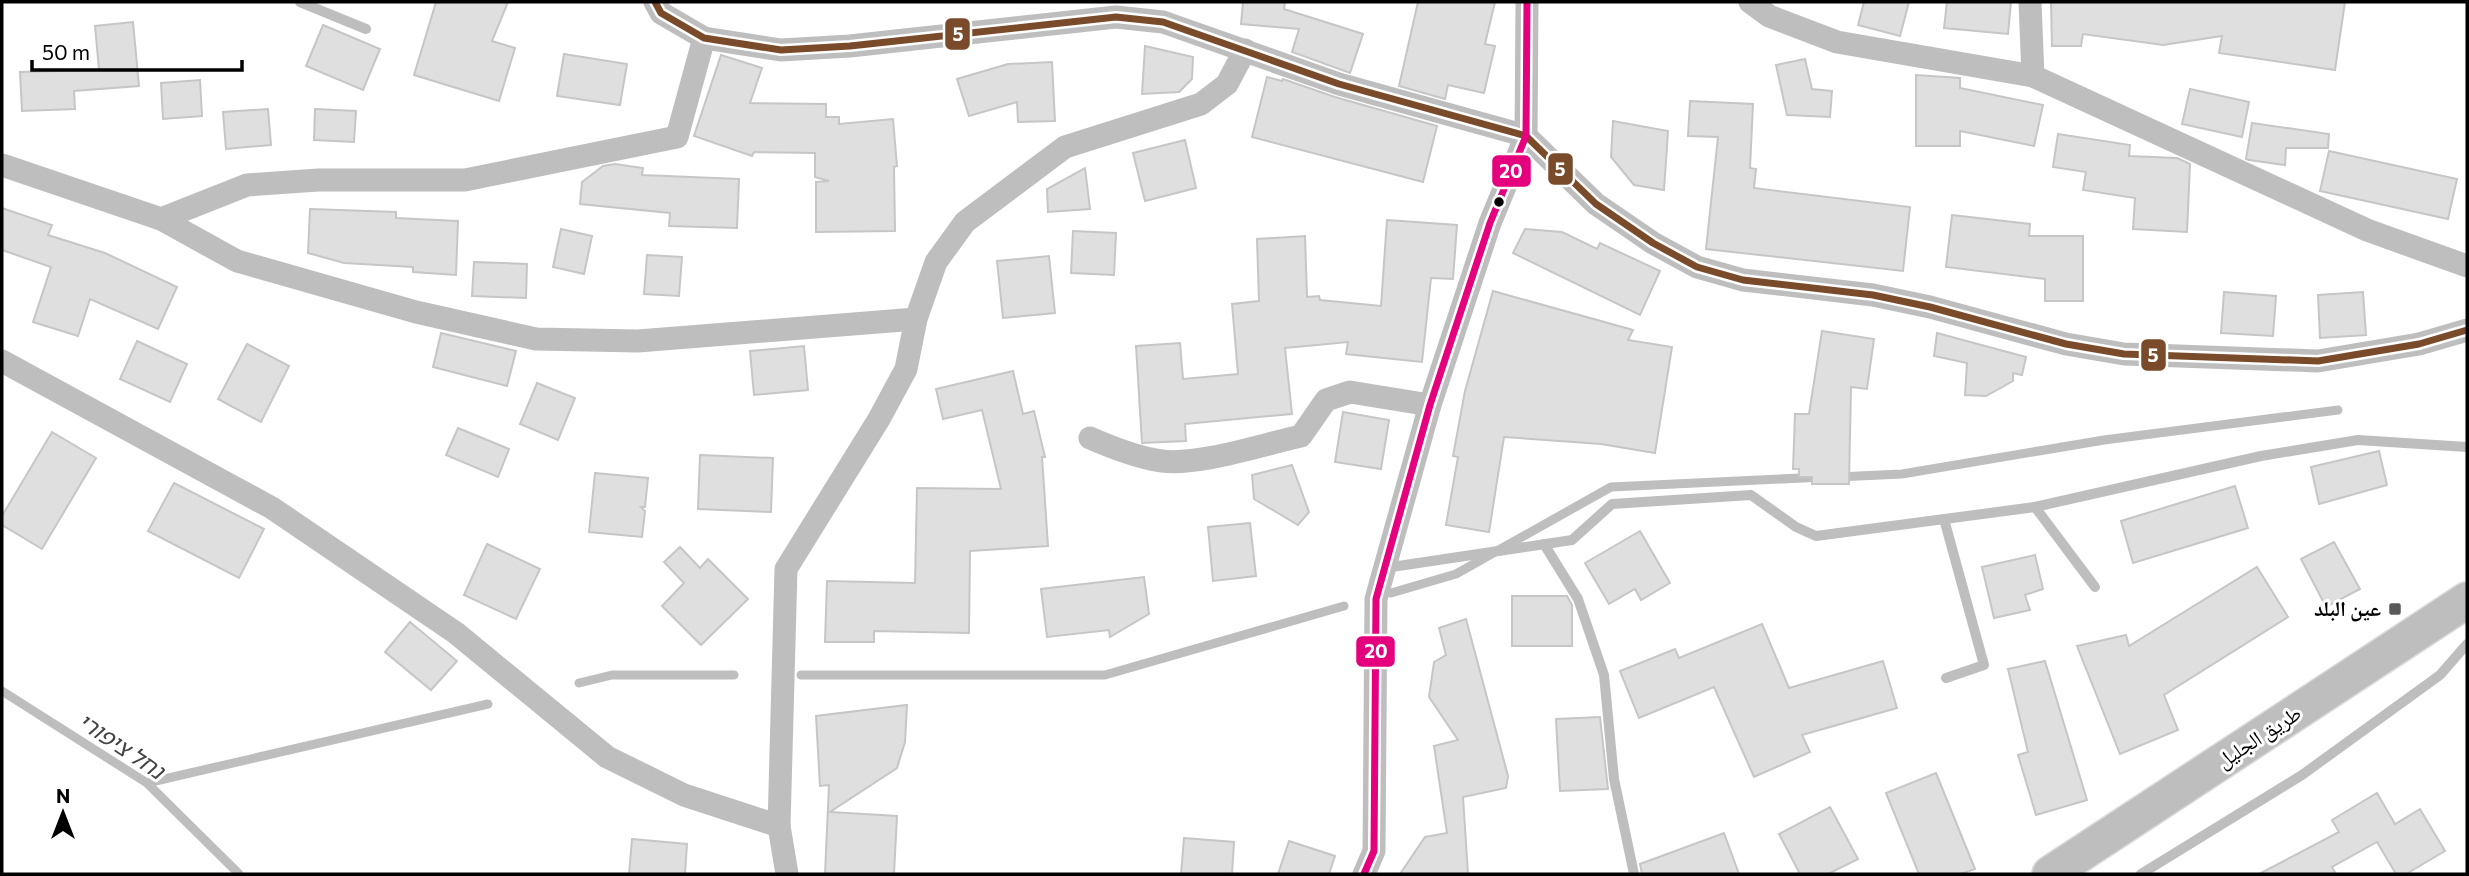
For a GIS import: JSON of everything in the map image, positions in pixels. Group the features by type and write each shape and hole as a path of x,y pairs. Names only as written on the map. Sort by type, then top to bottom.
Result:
{"main road":[{"name":"طريق الجليل","path":"2050,874 2467,600"}],"street":[{"path":"636,2 658,7 704,38 781,50 850,46 1116,17 1163,22 1339,84 1526,136 1597,204 1653,243 1697,267 1743,280 1873,295 1930,307 2066,344 2124,354 2318,361 2419,344 2467,330"},
{"path":"1364,874 1374,851 1376,599 1430,405 1489,223 1526,136 1527,2"},
{"path":"1750,2 1769,16 1837,42 2033,76 2367,230 2467,266"},
{"path":"2030,2 2033,76"},
{"path":"161,219 247,185 318,180 465,180 677,137 704,38"},
{"path":"787,874 779,826 786,569 879,419 906,369 916,319 936,262 965,222 1065,147 1201,104 1227,84 1245,50"},
{"path":"2,165 161,219 237,261 416,312 536,339 638,341 916,319"},
{"path":"2,361 272,508 456,633 607,757 684,796 779,826"},
{"path":"1090,438 1113,448 1164,461 1208,458 1301,436 1326,400 1350,392 1430,405"}],"lane":[{"path":"300,2 366,29"},
{"path":"1385,568 1572,540 1612,504 1751,495 1796,527 1816,536 2035,507 2261,456 2358,440 2467,447"},
{"path":"2035,507 2095,587"},
{"path":"1944,519 1984,665 1945,678"},
{"path":"1544,544 1578,599 1604,675 1614,779 1634,874"},
{"path":"2141,874 2302,775 2440,675 2467,644"}],"building":[{"path":"436,2 508,2 492,41 515,48 499,101 414,75"},
{"path":"1243,2 1285,2 1284,9 1363,34 1350,73 1292,52 1299,29 1241,24"},
{"path":"1418,2 1495,2 1485,44 1495,46 1484,93 1448,85 1445,99 1399,86"},
{"path":"1864,2 1909,2 1900,36 1858,25"},
{"path":"1947,2 2011,2 2008,34 1944,28"},
{"path":"2051,2 2345,2 2335,70 2219,53 2222,36 2163,45 2083,34 2081,46 2052,46"},
{"path":"133,22 139,86 74,91 75,109 22,111 20,72 99,70 95,26"},
{"path":"323,25 380,49 363,90 306,66"},
{"path":"1145,46 1193,57 1192,79 1179,92 1142,94"},
{"path":"564,54 627,64 620,105 557,96"},
{"path":"721,55 762,68 750,103 826,104 826,117 839,117 839,124 893,119 897,166 894,167 895,231 816,232 816,182 829,181 815,177 815,153 754,152 752,156 694,136"},
{"path":"1805,59 1812,89 1832,91 1830,117 1787,115 1776,65"},
{"path":"1052,62 1055,121 1018,122 1017,102 969,116 957,79 1008,64"},
{"path":"1916,75 1960,78 1960,88 2043,105 2034,146 1960,131 1960,146 1916,146"},
{"path":"1267,77 1282,81 1283,79 1437,126 1423,182 1252,137"},
{"path":"200,80 202,116 163,119 161,83"},
{"path":"2190,89 2249,102 2242,137 2182,124"},
{"path":"1690,101 1753,104 1750,168 1756,169 1754,188 1910,207 1903,271 1706,249 1718,137 1688,136"},
{"path":"268,109 271,145 226,149 223,112"},
{"path":"315,109 356,111 354,142 314,140"},
{"path":"1613,121 1668,131 1664,190 1634,185 1611,157"},
{"path":"2252,123 2329,134 2328,148 2286,148 2285,165 2249,160 2246,159"},
{"path":"2058,134 2130,145 2129,156 2177,158 2190,164 2187,232 2133,229 2135,198 2083,190 2086,172 2053,167"},
{"path":"1185,140 1196,188 1145,201 1133,153"},
{"path":"2329,151 2457,179 2448,219 2320,191"},
{"path":"615,164 643,168 642,175 739,179 737,228 669,226 670,213 580,204 582,182 603,166"},
{"path":"1085,168 1090,209 1048,212 1047,189"},
{"path":"2,208 52,225 48,235 105,253 177,287 158,329 90,299 78,336 33,322 51,267 2,250"},
{"path":"310,209 396,212 396,218 458,221 456,275 413,272 413,267 344,263 308,253"},
{"path":"1952,215 2030,224 2029,236 2083,236 2083,301 2045,301 2045,279 1946,267"},
{"path":"1387,220 1457,225 1453,279 1431,278 1422,362 1346,354 1348,342 1285,348 1292,414 1185,424 1186,441 1142,443 1136,346 1180,343 1183,379 1238,374 1232,304 1259,301 1257,239 1305,236 1307,297 1319,296 1320,300 1381,306"},
{"path":"561,229 592,236 584,274 553,267"},
{"path":"1525,229 1562,232 1597,249 1600,243 1660,271 1640,315 1513,253"},
{"path":"1073,231 1116,233 1114,275 1071,273"},
{"path":"647,255 682,257 679,296 644,294"},
{"path":"1049,256 1055,313 1003,318 997,261"},
{"path":"474,262 527,264 526,298 472,296"},
{"path":"1493,291 1633,330 1628,340 1672,347 1655,453 1601,444 1504,437 1489,532 1446,525 1458,457 1453,456 1465,391"},
{"path":"2224,292 2276,296 2273,336 2221,333"},
{"path":"2363,292 2366,335 2320,338 2318,295"},
{"path":"1822,331 1874,339 1867,389 1851,387 1849,484 1812,484 1812,477 1799,477 1799,469 1793,469 1795,414 1809,414"},
{"path":"441,333 516,351 507,386 433,367"},
{"path":"1937,333 2026,357 2022,375 2013,373 2013,381 1986,396 1965,395 1967,363 1934,356"},
{"path":"137,341 187,364 170,402 120,379"},
{"path":"247,344 289,366 261,422 218,399"},
{"path":"804,346 808,390 754,395 750,351"},
{"path":"1013,371 1023,414 1034,411 1045,457 1042,457 1048,546 970,551 969,633 874,631 874,642 825,642 827,581 915,583 917,488 1001,489 982,410 943,419 936,389"},
{"path":"537,383 575,398 558,440 520,424"},
{"path":"1343,412 1389,420 1381,469 1335,462"},
{"path":"458,428 509,449 498,477 446,455"},
{"path":"52,432 96,458 42,549 2,525 2,516"},
{"path":"2379,451 2387,485 2319,504 2311,467"},
{"path":"700,455 773,458 771,512 698,509"},
{"path":"1292,465 1309,512 1298,525 1254,499 1252,475"},
{"path":"595,473 648,478 645,507 641,507 645,511 642,537 589,532"},
{"path":"174,483 264,529 239,578 148,531"},
{"path":"2235,486 2248,528 2133,563 2121,521"},
{"path":"1250,523 1256,576 1213,581 1208,527"},
{"path":"1640,531 1670,583 1641,600 1635,589 1609,604 1585,563"},
{"path":"2334,542 2360,589 2326,607 2301,559"},
{"path":"487,544 540,569 516,619 464,595"},
{"path":"680,547 700,568 708,559 748,599 701,645 662,606 684,583 664,562"},
{"path":"2035,555 2043,589 2025,595 2030,610 1994,618 1982,567"},
{"path":"2257,567 2288,617 2164,695 2178,730 2120,754 2077,646 2126,635 2129,646"},
{"path":"1144,577 1149,614 1110,637 1109,630 1047,637 1041,589"},
{"path":"1512,596 1567,596 1572,605 1572,646 1512,646"},
{"path":"1466,619 1508,776 1506,788 1463,797 1468,874 1400,874 1425,837 1447,833 1434,746 1458,740 1429,697 1434,662 1446,655 1439,628"},
{"path":"410,622 457,661 431,690 385,652"},
{"path":"1762,624 1789,688 1883,661 1897,708 1802,735 1810,752 1754,777 1714,687 1639,718 1620,671 1675,649 1679,658"},
{"path":"2045,661 2087,800 2036,815 2018,755 2028,752 2008,669"},
{"path":"907,705 905,742 897,768 830,812 897,816 894,874 825,874 829,785 820,786 816,716"},
{"path":"1600,717 1608,789 1560,791 1556,719"},
{"path":"1936,773 1975,869 1961,874 1919,874 1886,793"},
{"path":"2377,793 2395,824 2420,809 2445,851 2406,874 2396,874 2377,842 2332,867 2336,874 2259,874 2339,832 2332,820"},
{"path":"1830,807 1858,859 1828,874 1800,874 1779,834"},
{"path":"1724,833 1739,874 1642,874 1640,864"},
{"path":"1184,838 1234,842 1232,874 1181,874"},
{"path":"632,839 687,844 685,874 629,874"},
{"path":"1289,841 1335,856 1329,874 1278,874"}],"waterway":[{"path":"1837,477 1902,474 2104,440 2338,410"},
{"path":"1391,593 1456,574 1611,487 1823,477"},
{"path":"801,675 1105,675 1344,606"},
{"path":"579,683 612,675 734,675"},
{"name":"נחל ציפורי","path":"2,691 147,783 239,874"},
{"path":"147,783 488,704"}],"transit line":[{"name":"5","path":"655,2 661,13 704,38 781,50 850,46 1116,17 1163,22 1339,84 1526,136 1596,204 1653,243 1697,267 1743,280 1873,295 1930,307 2066,344 2124,354 2318,361 2419,344 2467,330"},
{"name":"20","path":"1364,874 1374,851 1376,599 1430,405 1490,223 1526,136 1527,2"}],"place":[{"name":"عين البلد","path":"2395,609"}]}
